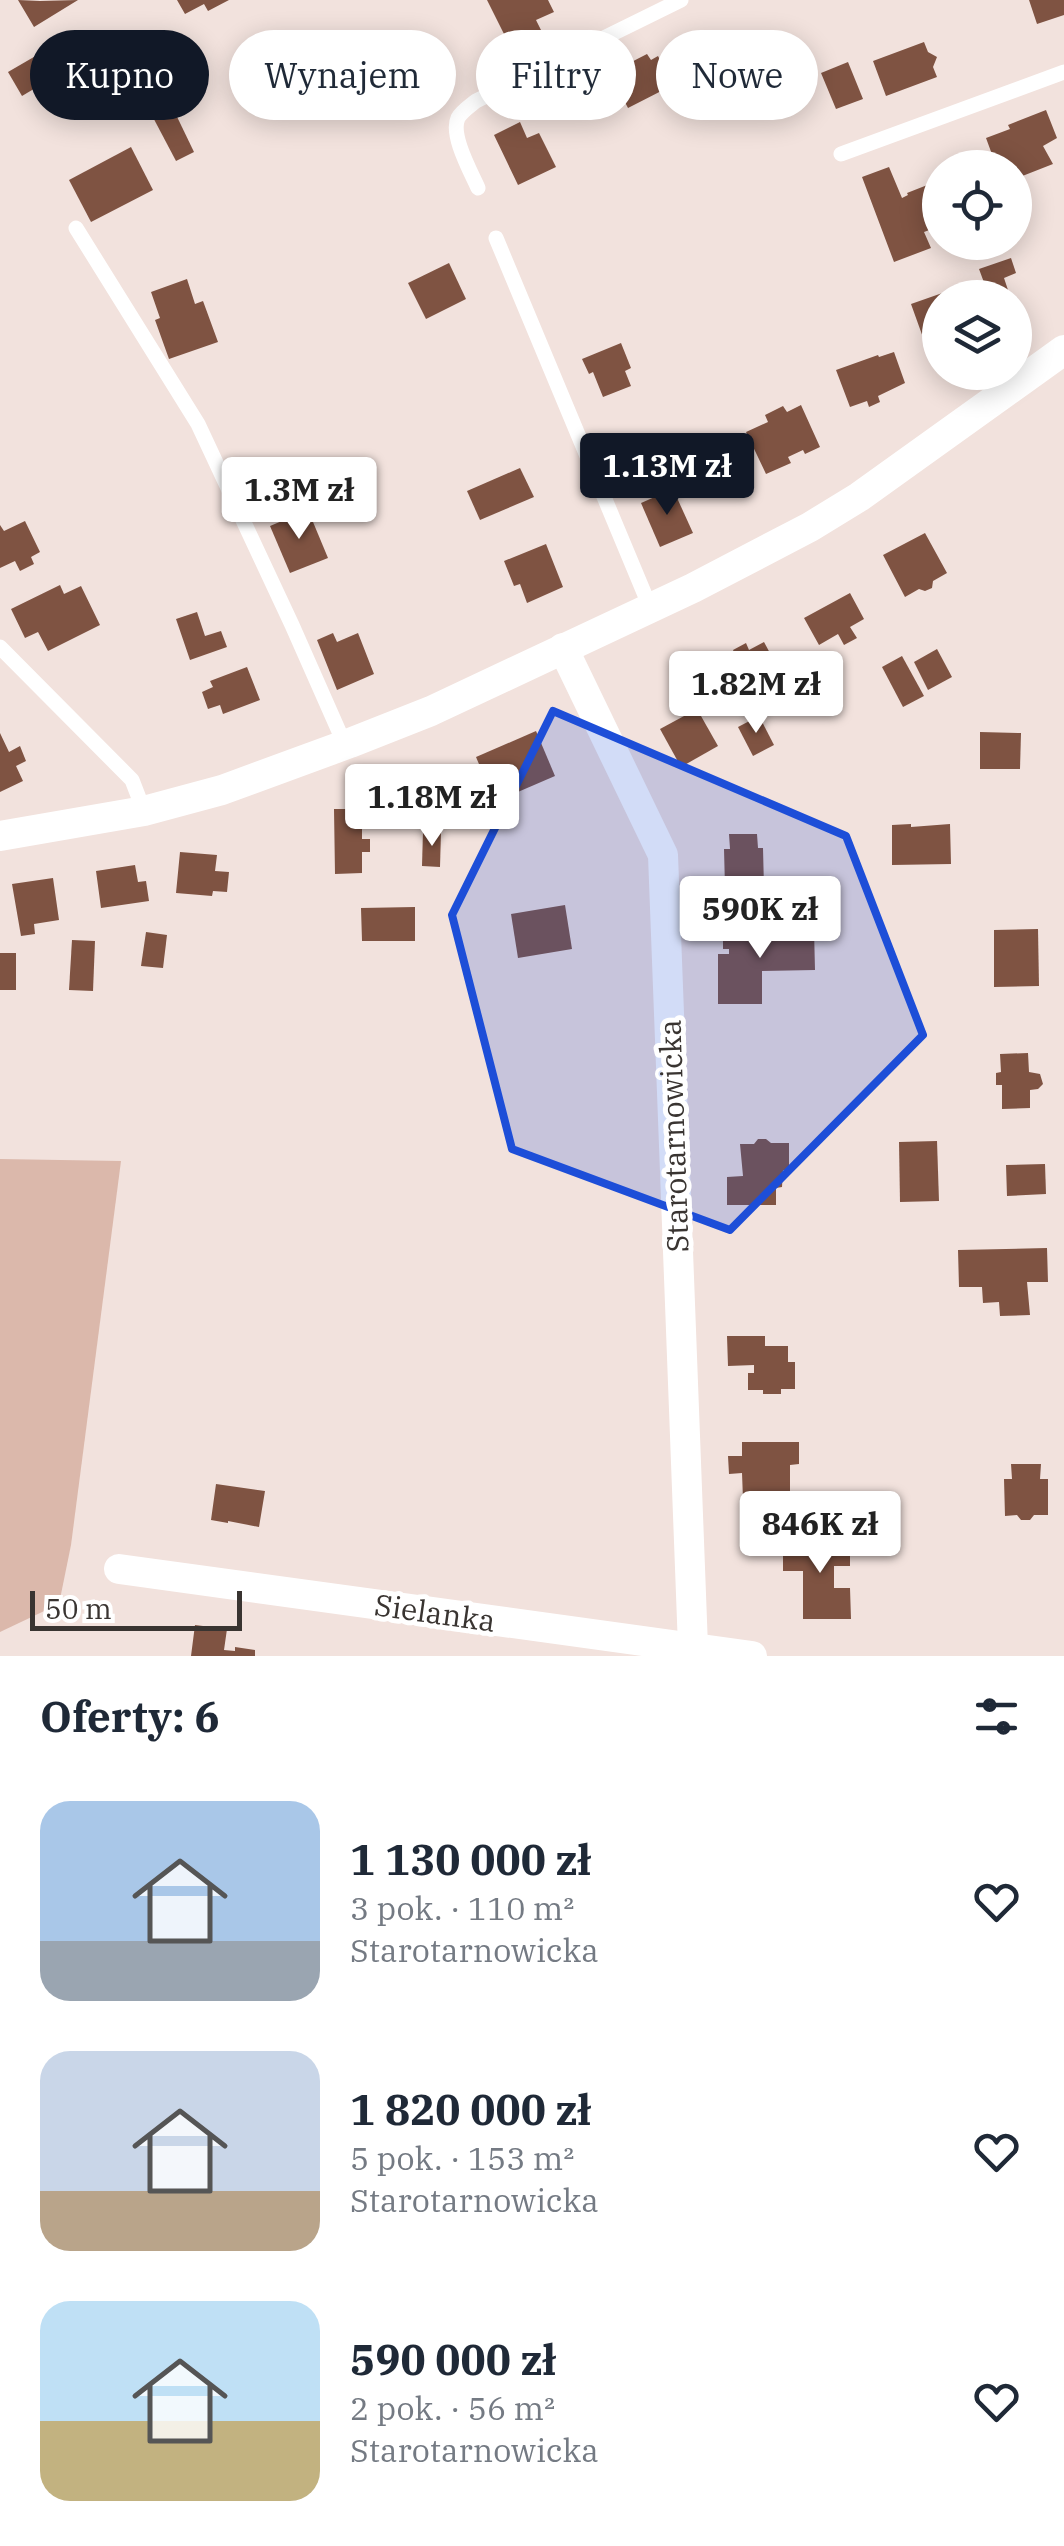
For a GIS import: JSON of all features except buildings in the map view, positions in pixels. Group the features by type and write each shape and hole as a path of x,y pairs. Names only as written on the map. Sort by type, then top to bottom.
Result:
{"street":[{"path":"0,836 144,811 222,790 432,711 748,560 860,497 1064,350"},
{"name":"Starotarnowicka","path":"563,648 664,854 693,1647"},
{"name":"Sielanka","path":"119,1569 752,1656"}],"lane":[{"path":"478,188 456,130 465,110 476,101 681,0"},
{"path":"841,154 1064,72"},
{"path":"76,228 198,424 345,745"},
{"path":"496,238 650,607"},
{"path":"0,647 132,780 144,811"}],"highlighted area":[{"path":"553,711 846,836 923,1035 730,1230 512,1149 452,915"}],"shaded area":[{"path":"0,1159 121,1161 71,1545 59,1604 0,1632"}]}
